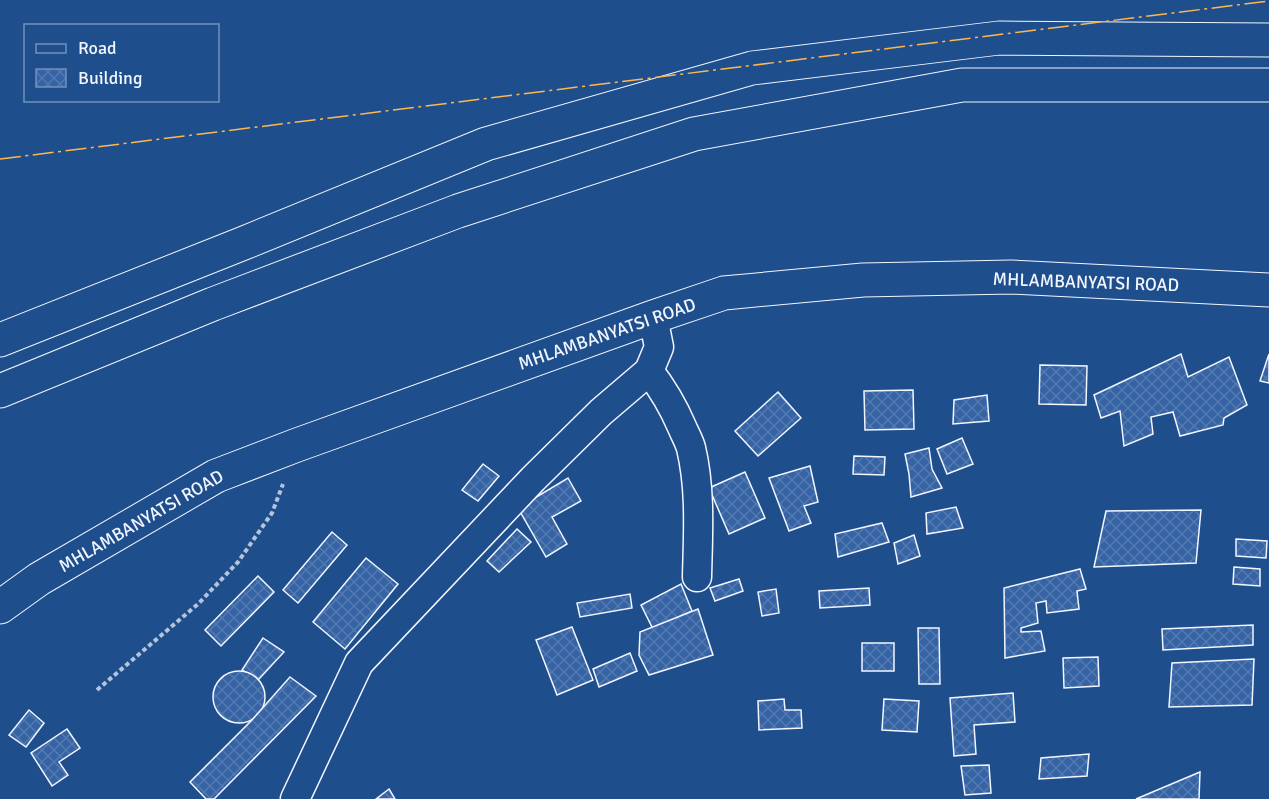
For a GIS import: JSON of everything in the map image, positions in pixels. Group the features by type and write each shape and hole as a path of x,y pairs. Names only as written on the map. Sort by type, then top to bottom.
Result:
{"main road":[{"path":"0,340 233,248 486,144 752,68 999,38 1269,40"},
{"path":"0,391 213,304 458,211 694,134 962,85 1269,85"},
{"name":"MHLAMBANYATSI ROAD","path":"0,607 39,579 216,476 724,293 863,280 1011,277 1269,290"}],"street":[{"path":"295,799 359,663 533,479 601,412 649,371 659,347 654,317"},
{"path":"649,371 671,402 690,446 697,483 699,525 697,578"}],"path":[{"path":"97,690 198,604 238,562 272,513 297,445"}],"building":[{"path":"1181,354 1188,377 1229,357 1247,405 1224,418 1223,425 1180,436 1173,412 1151,417 1153,434 1124,446 1120,411 1101,418 1094,395"},
{"path":"1269,354 1269,383 1260,381"},
{"path":"1040,365 1087,366 1086,405 1039,404"},
{"path":"913,390 914,429 865,430 864,391"},
{"path":"778,392 801,418 758,456 735,431"},
{"path":"987,395 989,421 953,424 954,400"},
{"path":"962,438 973,464 947,474 937,449"},
{"path":"929,448 932,469 942,488 911,497 905,454"},
{"path":"854,456 885,457 884,475 853,474"},
{"path":"483,464 499,476 478,501 462,490"},
{"path":"810,466 818,502 804,506 811,523 789,531 769,478"},
{"path":"745,472 765,518 729,534 709,488"},
{"path":"568,478 581,501 552,517 567,544 546,557 518,508"},
{"path":"956,507 963,528 927,534 926,513"},
{"path":"1201,510 1196,563 1094,567 1106,511"},
{"path":"882,523 889,542 838,557 835,534"},
{"path":"517,529 531,542 499,572 487,561"},
{"path":"332,532 347,545 298,603 283,590"},
{"path":"914,535 920,556 898,564 894,543"},
{"path":"1236,539 1267,541 1266,558 1236,556"},
{"path":"366,558 398,584 345,649 313,622"},
{"path":"1234,567 1260,569 1260,586 1233,584"},
{"path":"1080,569 1086,589 1077,591 1079,609 1047,613 1046,601 1036,603 1038,623 1021,628 1021,632 1041,631 1045,651 1005,658 1004,588"},
{"path":"258,576 274,592 221,646 205,630"},
{"path":"739,579 743,591 715,601 710,588"},
{"path":"681,584 692,611 653,629 641,605"},
{"path":"869,588 870,605 820,608 819,591"},
{"path":"776,589 779,613 762,616 758,592"},
{"path":"630,594 632,608 580,617 577,603"},
{"path":"698,609 713,655 649,675 639,655 640,632"},
{"path":"1253,625 1253,645 1163,650 1162,629"},
{"path":"572,627 593,680 557,695 536,640"},
{"path":"918,628 939,628 940,684 919,684"},
{"path":"263,638 284,652 258,680 242,670"},
{"path":"862,643 894,643 894,671 862,671"},
{"path":"630,653 637,671 599,687 593,669"},
{"path":"1098,657 1099,686 1064,688 1063,658"},
{"path":"1254,659 1252,705 1169,707 1172,663"},
{"path":"239,671 249,673 257,679 263,687 265,697 263,707 257,715 249,721 239,723 229,721 221,715 215,707 213,697 215,687 221,679 229,673"},
{"path":"290,677 316,696 214,799 206,799 190,782 251,721"},
{"path":"1013,693 1015,722 974,725 976,754 954,756 950,698"},
{"path":"784,699 785,710 801,710 802,728 759,730 758,701"},
{"path":"884,699 919,701 917,732 882,730"},
{"path":"29,710 44,723 26,747 9,735"},
{"path":"67,729 80,748 59,762 68,775 52,786 31,753"},
{"path":"1089,754 1087,776 1039,779 1041,758"},
{"path":"989,765 991,793 965,795 961,766"},
{"path":"1200,772 1199,799 1136,799"},
{"path":"389,789 395,799 376,799"}],"power":[{"path":"0,159 1269,1"}]}
